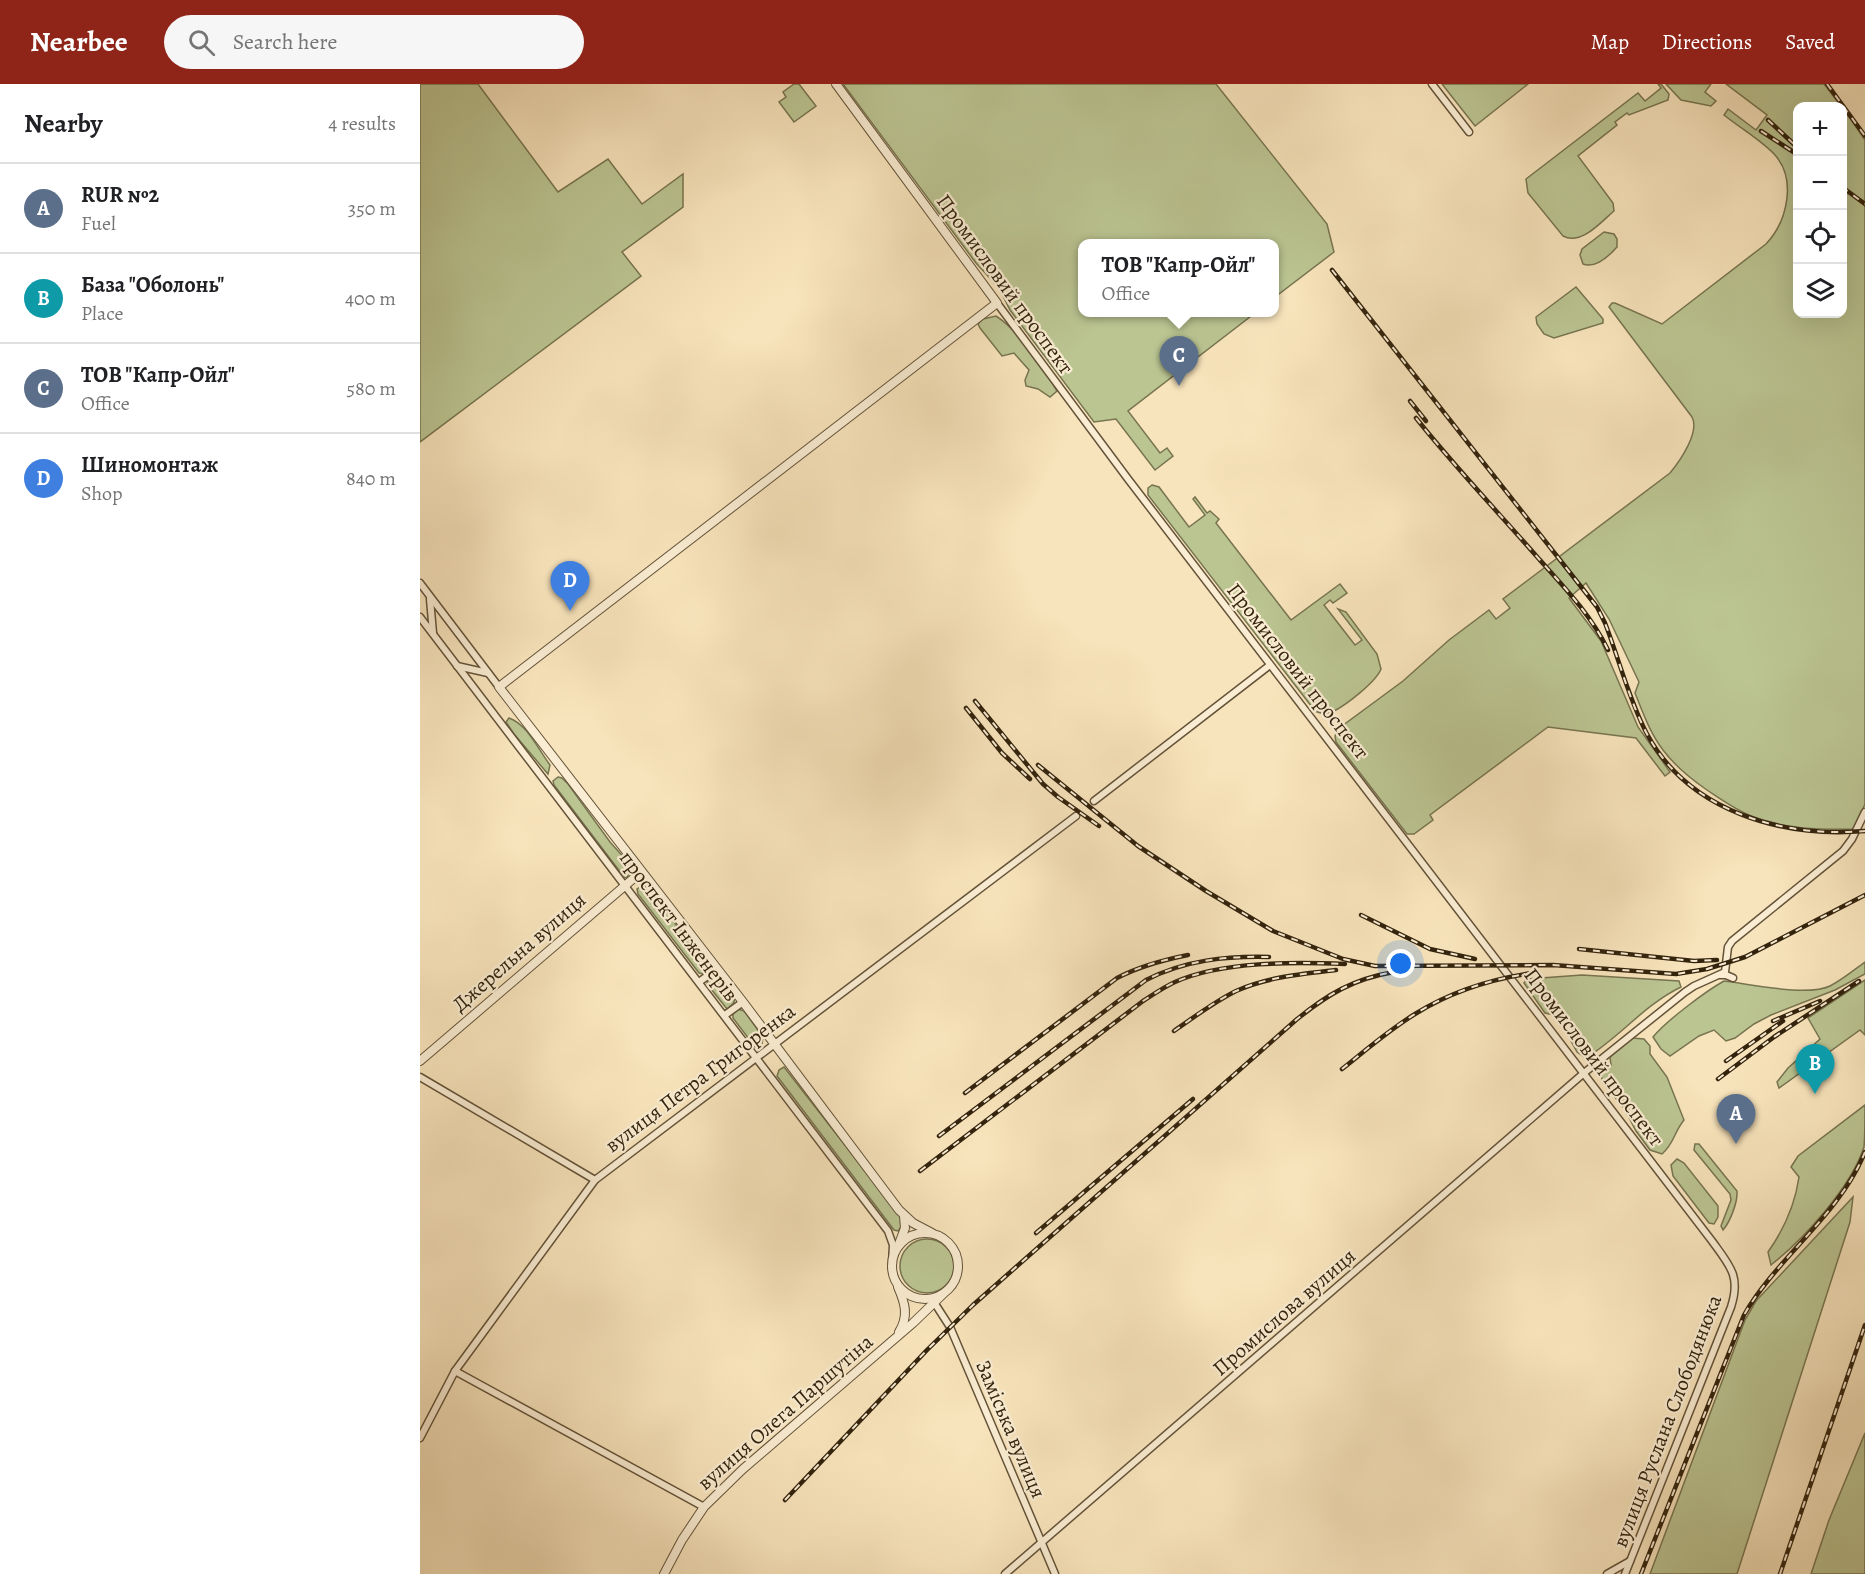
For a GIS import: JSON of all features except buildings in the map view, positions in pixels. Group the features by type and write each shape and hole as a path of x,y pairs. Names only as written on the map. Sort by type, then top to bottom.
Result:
{"street":[{"name":"Промисловий проспект","path":"836,84 997,303 1270,665 1712,1241 1735,1278"},
{"path":"1431,84 1469,132"},
{"path":"420,583 499,687 997,303"},
{"path":"430,595 434,635"},
{"name":"проспект Інженерів","path":"420,617 888,1231 893,1245 892,1264"},
{"path":"1094,801 1270,665"},
{"path":"456,666 489,673"},
{"name":"проспект Інженерів","path":"499,687 743,1002 904,1216 932,1233"},
{"path":"1720,975 1727,968 1728,948 1732,941 1837,856 1847,846 1865,812"},
{"name":"вулиця Петра Григоренка","path":"420,1438 455,1371 595,1179 1076,816"},
{"name":"Джерельна вулиця","path":"420,1061 642,872"},
{"path":"699,982 717,969"},
{"path":"1720,975 1733,978"},
{"name":"Промислова вулиця","path":"1005,1574 1584,1073 1694,986 1720,975"},
{"path":"725,1015 743,1002"},
{"path":"420,1077 595,1179"},
{"path":"897,1247 913,1235 932,1233 944,1238 956,1253 959,1265 957,1277 943,1294 934,1300 912,1296 896,1282 892,1264 897,1247 905,1228 904,1216"},
{"name":"вулиця Руслана Слободянюка","path":"1625,1574 1731,1307 1736,1292 1735,1278"},
{"name":"вулиця Олега Паршутіна","path":"893,1341 901,1330 906,1315 905,1305 896,1282"},
{"name":"Заміська вулиця","path":"934,1300 950,1327 1055,1574"},
{"name":"вулиця Олега Паршутіна","path":"664,1574 682,1539 704,1507 776,1440 893,1341 934,1300"},
{"path":"455,1371 704,1507"},
{"path":"1607,1574 1630,1560"}],"green space":[{"path":"420,84 478,84 558,192 608,159 642,204 683,174 683,207 622,252 641,276 420,442"},
{"path":"794,84 799,84 816,106 794,122 779,102 786,97 783,92"},
{"path":"843,84 1216,84 1327,224 1334,252 1279,294 1279,239 1078,239 1078,317 1250,317 1128,411 1160,453 1167,448 1173,456 1155,470 1116,419 1094,422 1010,310 999,288 976,263"},
{"path":"1442,84 1528,84 1475,126"},
{"path":"1658,84 1661,84 1669,94 1668,100 1629,115 1627,113 1615,122 1617,125 1578,156 1613,203 1614,211 1584,235 1577,238 1563,236 1528,193 1526,179 1638,93 1645,101 1661,88"},
{"path":"1666,84 1711,84 1705,92 1716,101 1711,106 1681,100"},
{"path":"1726,84 1824,84 1838,102 1793,102 1793,318 1847,318 1847,114 1865,140 1865,804 1854,829 1816,829 1791,826 1754,817 1718,798 1678,767 1658,743 1651,730 1635,693 1639,682 1609,619 1586,583 1569,598 1601,641 1638,727 1670,772 1665,776 1636,738 1548,727 1430,815 1433,820 1414,834 1407,834 1336,742 1335,736 1338,729 1403,681 1449,640 1489,610 1496,619 1510,608 1503,599 1670,473 1691,438 1694,423 1692,417 1609,307 1615,303 1662,324 1766,244 1784,213 1787,201 1786,176 1775,155 1724,115 1728,109 1756,130 1767,115"},
{"path":"1604,232 1614,234 1617,247 1606,258 1593,265 1583,264 1580,255 1582,249"},
{"path":"1576,287 1603,319 1603,323 1554,338 1544,334 1537,324 1536,317"},
{"path":"996,316 1022,340 1045,371 1057,391 1050,397 1038,389 1026,386 1025,380 1029,370 1014,353 1002,356 980,328 978,324 983,319"},
{"path":"1152,485 1159,487 1189,527 1205,515 1193,499 1195,497 1207,513 1210,511 1219,519 1216,523 1291,620 1340,584 1347,593 1333,603 1330,600 1324,605 1355,645 1362,640 1338,609 1346,612 1377,654 1381,669 1373,680 1353,699 1334,711 1320,713 1315,711 1148,495 1148,488"},
{"path":"509,718 521,726 532,738 550,765 548,774 514,734 506,722"},
{"path":"558,777 568,784 610,842 628,862 630,870 627,878 554,785 553,781"},
{"path":"643,885 654,894 709,964 709,969 703,974 699,973 638,894 637,889"},
{"path":"1865,962 1865,974 1835,990 1771,1015 1735,1038 1726,1041 1714,1030 1699,1036 1670,1056 1661,1049 1653,1037 1687,1007 1724,981 1793,990 1820,989 1834,984"},
{"path":"715,974 735,999 727,1009 707,984"},
{"path":"1582,975 1679,981 1681,987 1655,1003 1586,1058 1577,1052 1571,1041 1576,1028 1568,1018 1545,1013 1524,983 1527,979"},
{"path":"1865,980 1865,1035 1860,1030 1779,1088 1777,1082 1788,1068 1820,1039 1808,1018"},
{"path":"738,1009 744,1011 763,1037 762,1045 755,1047 733,1018 733,1014"},
{"path":"1632,1038 1644,1039 1650,1046 1650,1054 1667,1077 1684,1120 1662,1154 1650,1150 1636,1131 1624,1108 1603,1083 1601,1075 1611,1065 1610,1057"},
{"path":"784,1067 901,1217 901,1227 898,1231 894,1230 777,1076 779,1070"},
{"path":"1865,1105 1864,1147 1849,1179 1812,1227 1771,1265 1768,1252 1788,1216 1795,1197 1799,1177 1791,1167 1798,1156"},
{"path":"1695,1144 1699,1144 1737,1191 1733,1212 1723,1230 1721,1226 1731,1200 1730,1194 1694,1150"},
{"path":"1677,1159 1684,1163 1718,1206 1718,1217 1714,1224 1709,1223 1673,1176 1671,1165"},
{"path":"1853,1197 1850,1222 1737,1574 1650,1574 1745,1320 1756,1301"},
{"path":"922,1239 932,1239 942,1243 950,1251 954,1266 950,1281 942,1289 932,1293 922,1293 912,1289 904,1281 900,1271 900,1261 904,1251 912,1243"},
{"path":"1865,1433 1865,1574 1811,1574 1829,1520"}],"railway":[{"path":"1827,84 1865,136"},
{"path":"1768,120 1793,143"},
{"path":"1761,131 1793,152"},
{"path":"1847,191 1865,204"},
{"path":"1332,270 1597,607 1641,721 1665,761 1687,783 1713,801 1741,814 1771,824 1802,830 1865,831"},
{"path":"1410,401 1426,421"},
{"path":"1416,418 1577,602 1594,625 1608,650"},
{"path":"975,701 1043,784 1099,826"},
{"path":"966,708 1002,753 1030,779"},
{"path":"1038,765 1138,846 1206,891 1273,931 1343,959 1375,966 1553,965 1676,974 1707,969 1745,957 1865,895"},
{"path":"1361,915 1430,949 1475,959"},
{"path":"1579,949 1694,961 1717,960"},
{"path":"965,1093 1117,978 1152,964 1188,955"},
{"path":"939,1136 1146,980 1176,968 1206,961 1237,957 1269,957"},
{"path":"920,1171 1143,1001 1171,984 1214,970 1259,964 1345,964"},
{"path":"1174,1031 1220,1000 1248,986 1285,977 1336,970"},
{"path":"785,1500 927,1350 973,1305 1296,1020 1353,983 1394,972"},
{"path":"1342,1069 1378,1040 1428,1006 1471,988 1532,973"},
{"path":"1718,1079 1774,1037 1859,981"},
{"path":"1773,1021 1820,1001"},
{"path":"1726,1061 1783,1021"},
{"path":"1036,1233 1193,1099"},
{"path":"1641,1574 1744,1315 1774,1274 1840,1196 1865,1152"},
{"path":"1780,1574 1865,1325"}],"place":[{"name":"ТОВ \"Капр-Ойл\"","path":"1179,386"},
{"name":"Шиномонтаж","path":"570,611"},
{"name":"База \"Оболонь\"","path":"1815,1094"},
{"name":"RUR №2","path":"1736,1144"}]}
